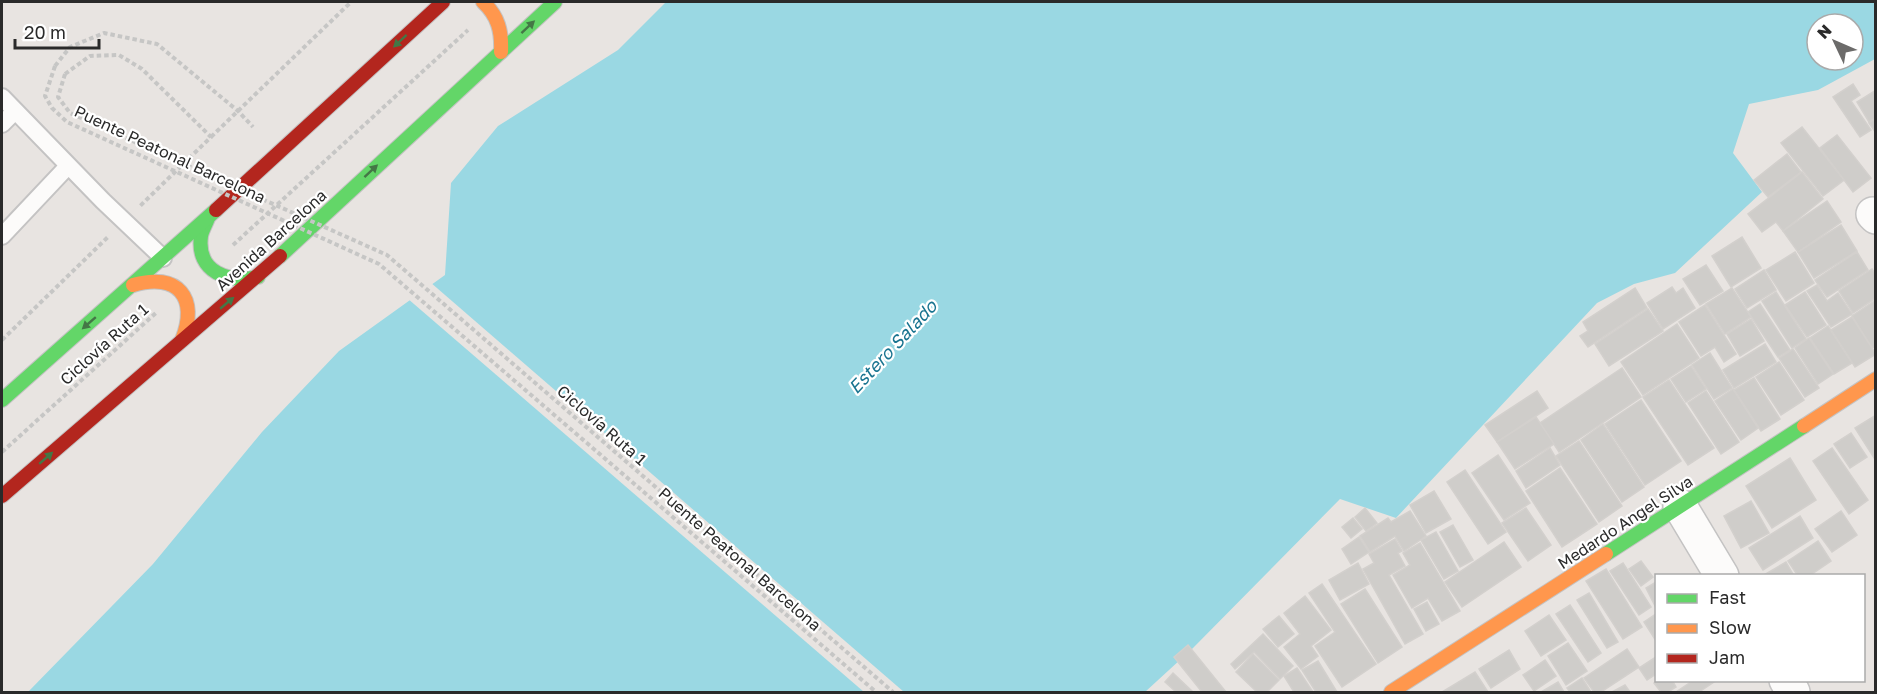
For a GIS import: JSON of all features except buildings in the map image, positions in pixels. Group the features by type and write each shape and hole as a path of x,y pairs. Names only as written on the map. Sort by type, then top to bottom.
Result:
{"main road":[{"path":"2,400 208,218 443,2"},
{"path":"487,5 499,20 502,34 501,52"},
{"path":"533,7 551,5"},
{"name":"Avenida Barcelona","path":"2,496 258,277 551,5"},
{"path":"208,218 201,234 202,252 209,267 219,276 231,281 245,281 258,277"},
{"path":"133,285 145,279 158,279 171,283 181,291 188,302 191,315 189,328 182,340"},
{"name":"Medardo Angel Silva","path":"1403,689 1875,379"}],"street":[{"path":"1680,506 1721,574"}],"lane":[{"path":"2,97 123,222 163,258"},
{"path":"2,124 15,111"},
{"path":"2,236 68,166"}],"path":[{"path":"2,340 351,2"},
{"path":"209,267 487,5"},
{"name":"Puente Peatonal Barcelona","path":"238,111 157,44 104,33 70,47 55,66 45,96 52,108 67,122 379,264 876,693"},
{"name":"Ciclovía Ruta 1","path":"211,137 142,69 118,55 90,56 65,74 57,97 70,113 387,255 892,693"},
{"path":"238,111 253,127"},
{"name":"Ciclovía Ruta 1","path":"2,452 181,291"}],"water":[{"name":"Estero Salado","path":"666,2 1875,2 1875,59 1865,64 1865,12 1805,12 1805,72 1851,72 1818,90 1749,104 1733,153 1762,192 1675,273 1634,284 1597,303 1396,518 1340,499 1193,648 1145,692 28,692 153,564 262,432 339,351 445,275 451,183 498,126 618,50"}],"pier":[{"path":"430,282 904,692 864,692 407,298"}],"traffic: fast":[{"path":"280,256 555,2"},
{"path":"2,400 216,210"},
{"path":"208,218 202,234 201,249 209,267 226,276 258,277"},
{"path":"1606,554 1804,426"}],"traffic: slow":[{"path":"483,2 498,24 501,52"},
{"path":"133,285 162,282 181,292 188,312 182,340"},
{"path":"1804,426 1876,379"},
{"path":"1391,692 1606,554"}],"traffic: jam":[{"path":"216,210 443,2"},
{"path":"2,496 280,256"}]}
